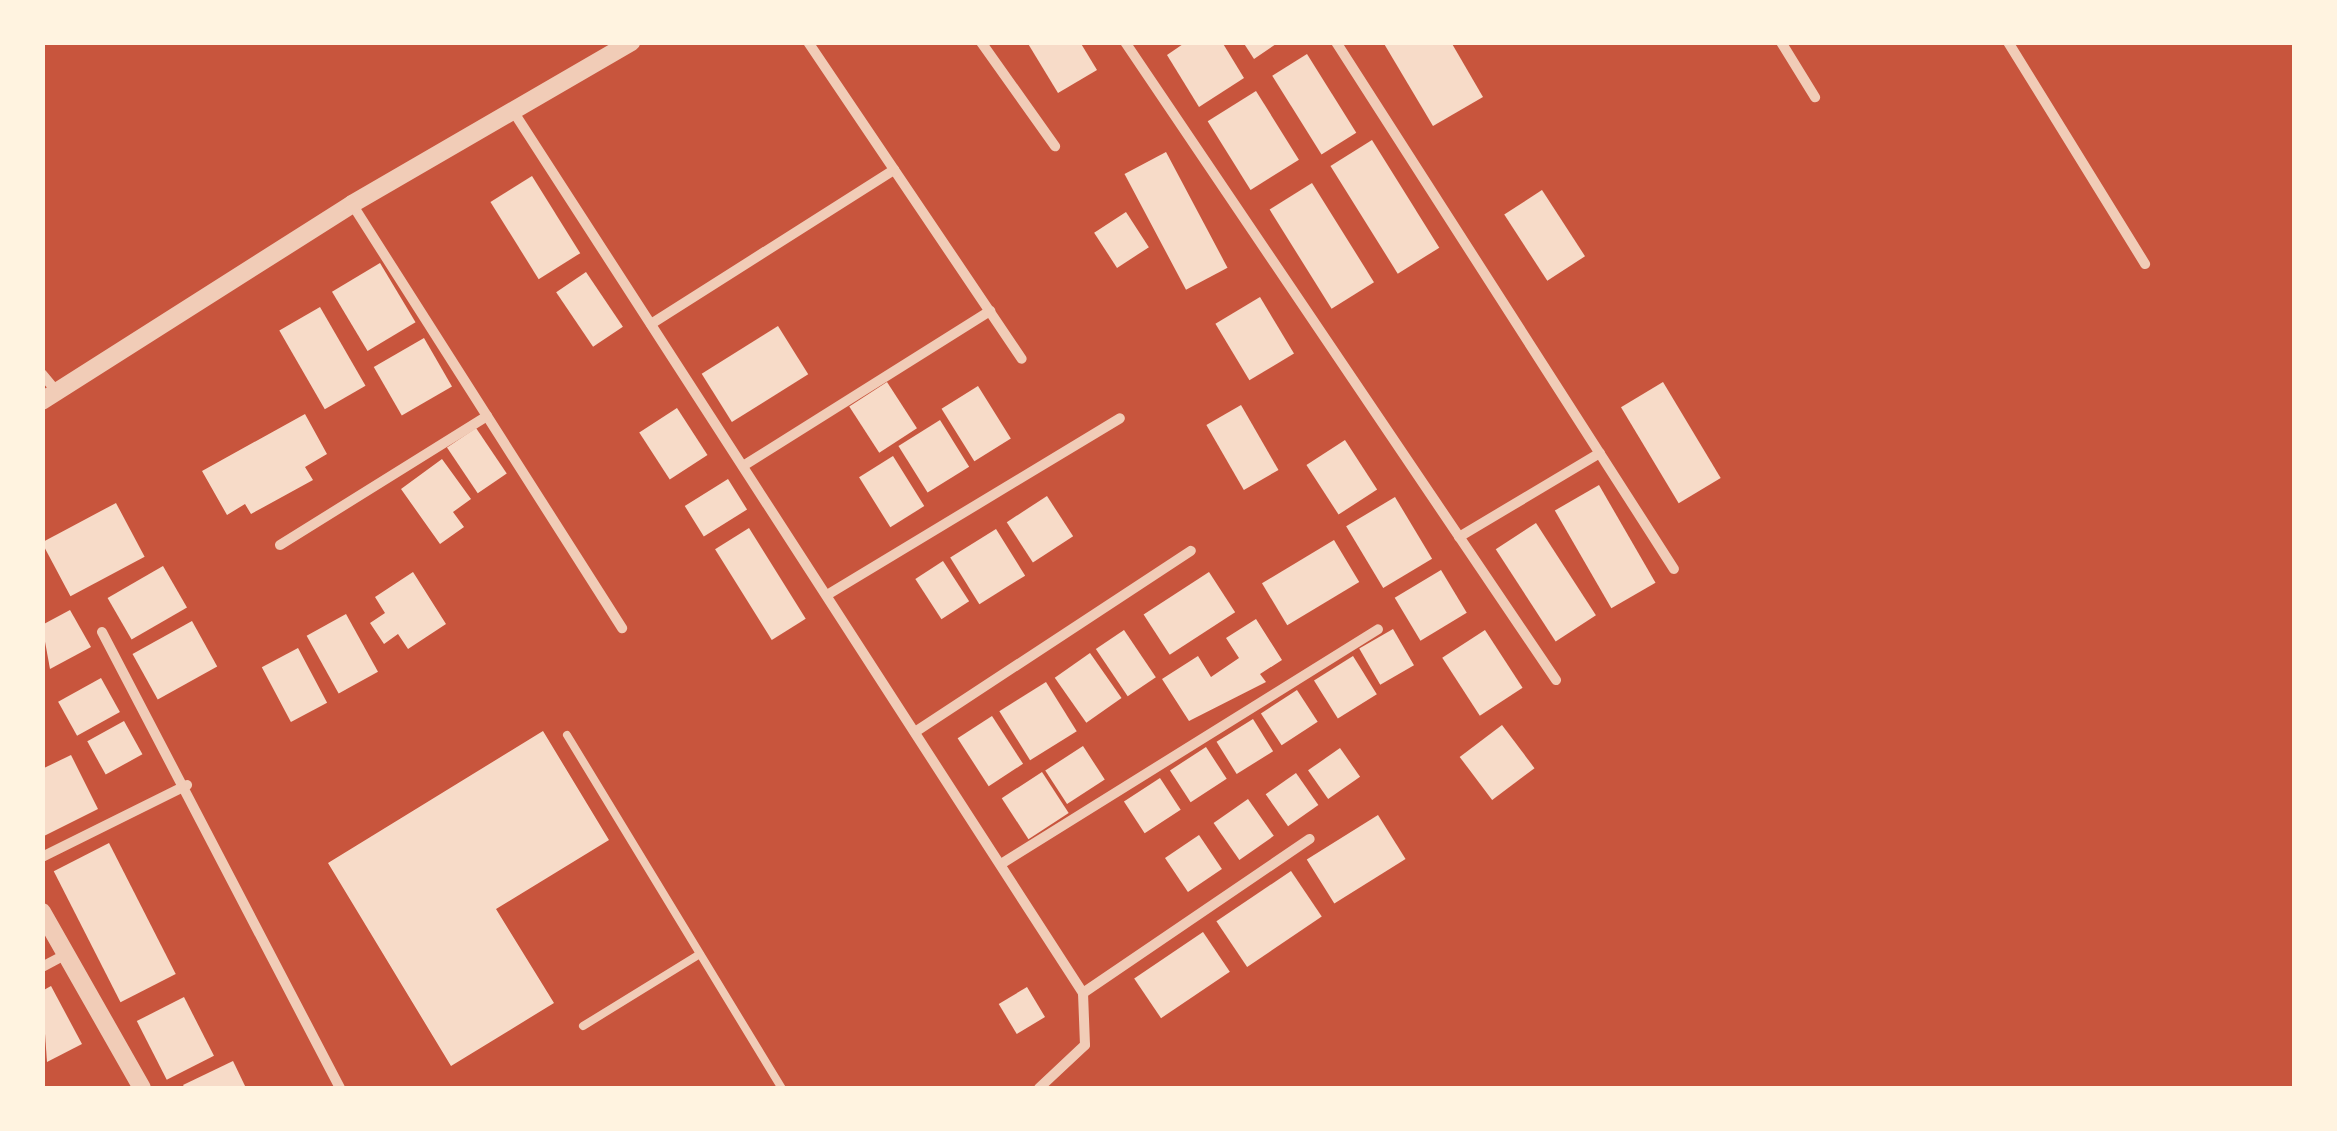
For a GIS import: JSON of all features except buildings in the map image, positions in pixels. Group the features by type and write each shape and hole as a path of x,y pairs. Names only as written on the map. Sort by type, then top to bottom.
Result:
{"street":[{"path":"42,374 50,397 352,204 632,42"},
{"path":"808,42 1022,359"},
{"path":"982,42 1055,146"},
{"path":"1125,42 1556,680"},
{"path":"1336,42 1674,569"},
{"path":"1781,42 1814,97"},
{"path":"2008,42 2146,264"},
{"path":"513,111 1082,993 1085,1046 1039,1088"},
{"path":"651,324 894,170"},
{"path":"352,204 622,628"},
{"path":"743,466 990,311"},
{"path":"280,545 487,416"},
{"path":"827,595 1120,418"},
{"path":"1460,537 1600,453"},
{"path":"915,732 1191,551"},
{"path":"1001,864 1378,629"},
{"path":"102,632 187,786 340,1088"},
{"path":"42,857 187,786"},
{"path":"1082,993 1310,839"},
{"path":"42,912 142,1088"},
{"path":"42,967 66,954"}],"lane":[{"path":"567,734 782,1088"},
{"path":"583,1026 700,954"}]}
